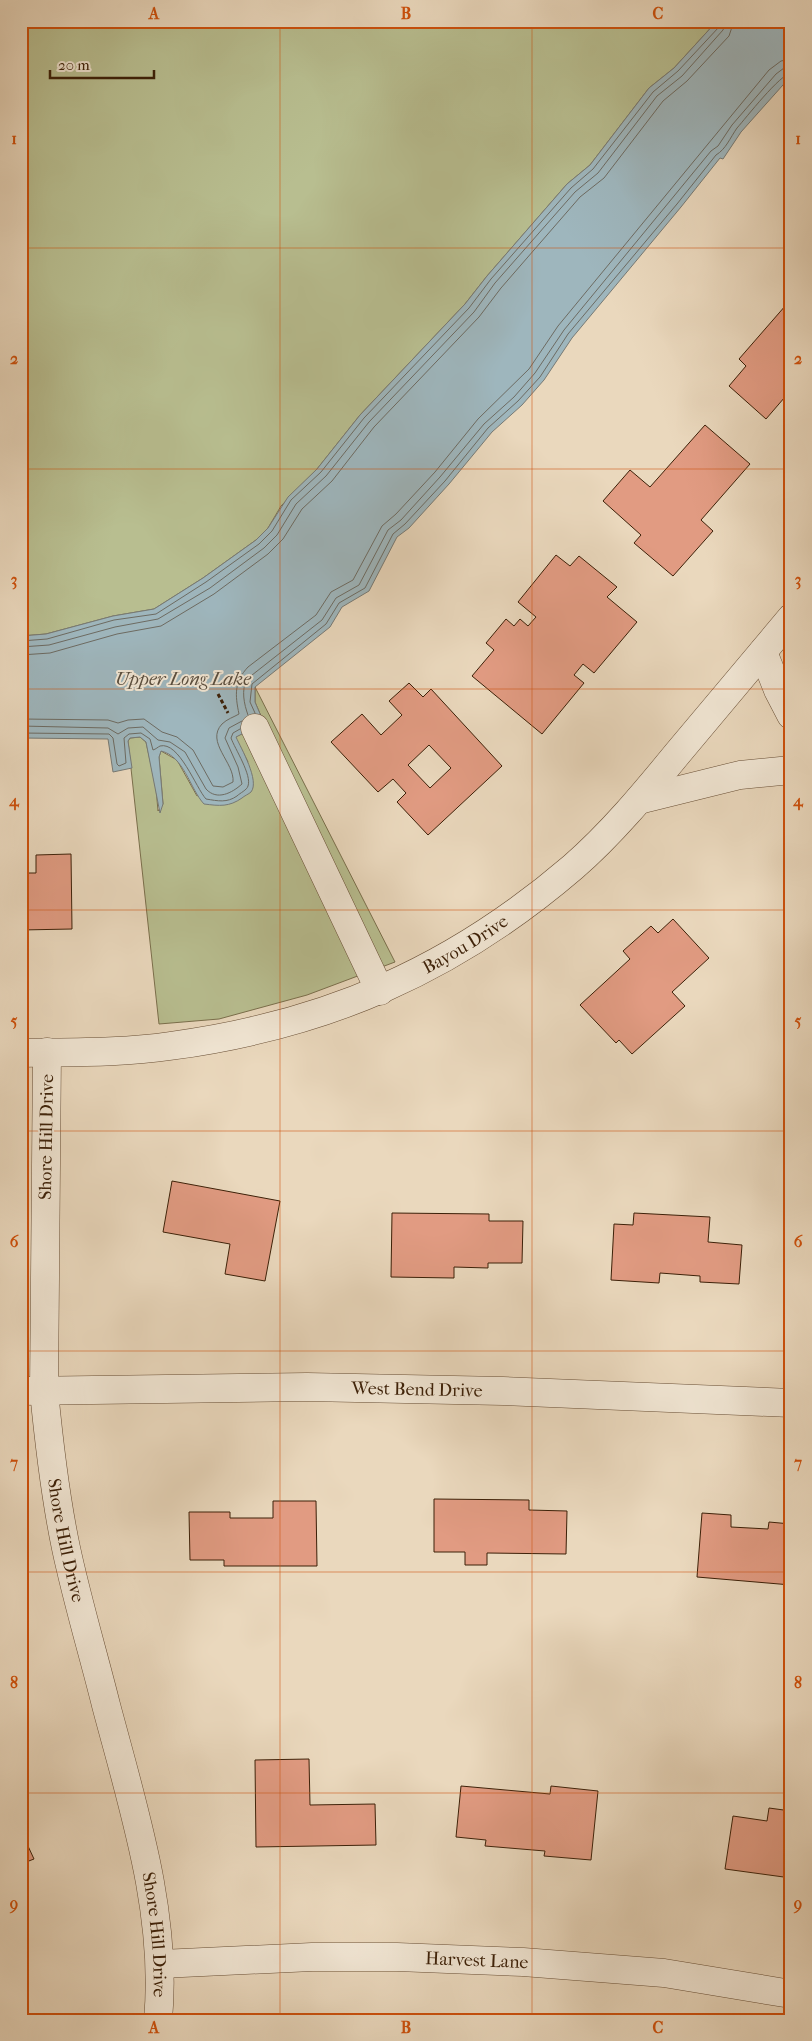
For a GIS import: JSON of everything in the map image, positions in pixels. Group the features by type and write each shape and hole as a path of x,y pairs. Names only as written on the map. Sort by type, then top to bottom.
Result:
{"street":[{"name":"Bayou Drive","path":"34,1052 170,1046 255,1029 318,1013 380,991 455,953 508,919 574,866 639,800 791,618"},
{"path":"763,652 778,690 791,715"},
{"path":"254,728 380,991"},
{"path":"639,800 740,775 791,770"},
{"name":"Shore Hill Drive","path":"34,1052 33,1391 49,1441 66,1548 132,1805 157,1923 161,1964 158,2020"},
{"name":"West Bend Drive","path":"33,1391 326,1387 503,1391 791,1403"},
{"name":"Harvest Lane","path":"161,1964 312,1957 397,1957 523,1962 664,1973 791,1994"}],"green space":[{"path":"21,21 717,21 674,68 649,88 590,165 567,184 465,304 360,415 317,469 281,506 268,528 256,540 203,578 154,609 113,616 46,634 21,636"},
{"path":"255,687 395,962 307,995 219,1019 159,1024 128,741 130,738 140,737 146,742 156,788 158,811 163,804 159,757 161,751 177,760 197,796 248,762 235,737 264,723 255,702"}],"water":[{"name":"Upper Long Lake","path":"717,21 791,21 791,76 741,132 723,159 720,158 572,338 544,380 522,405 492,432 409,528 397,537 369,591 342,607 330,627 255,687 255,702 264,723 236,737 252,773 253,787 251,792 237,801 228,804 204,804 181,766 169,754 161,751 159,757 163,804 160,813 146,742 140,737 130,738 128,741 132,768 113,772 108,739 21,738 21,636 46,634 113,616 154,609 203,578 256,540 268,528 288,497 317,469 360,415 465,304 567,184 590,165 649,88 674,68"}],"building":[{"path":"786,305 791,309 791,390 766,419 729,386 746,366 739,359"},
{"path":"705,425 750,464 701,520 713,531 673,576 634,543 641,535 603,501 630,470 650,487"},
{"path":"556,555 570,566 579,556 617,587 607,597 637,622 594,673 583,664 574,675 584,683 542,734 472,676 494,650 486,643 506,619 514,626 520,619 528,626 536,617 518,602"},
{"path":"409,683 423,697 431,689 502,766 428,835 397,802 406,793 393,779 378,792 331,742 362,714 381,735 402,715 389,701","holes":["429,745 451,768 430,788 408,765"]},
{"path":"71,854 72,929 21,930 21,873 36,873 36,855"},
{"path":"786,879 791,879 791,951 786,951"},
{"path":"673,919 709,958 672,992 685,1006 632,1054 619,1040 616,1043 580,1005 630,959 623,951 651,926 658,933"},
{"path":"172,1181 280,1201 265,1281 225,1274 230,1244 163,1232"},
{"path":"392,1213 489,1214 489,1221 523,1221 522,1263 488,1263 488,1268 454,1267 454,1278 391,1277"},
{"path":"634,1213 710,1217 708,1242 742,1245 739,1284 700,1282 700,1276 660,1273 659,1283 611,1280 614,1224 633,1225"},
{"path":"434,1499 529,1500 529,1510 567,1511 566,1554 487,1553 487,1565 465,1565 465,1552 434,1552"},
{"path":"273,1501 316,1501 317,1566 224,1566 224,1560 190,1560 189,1512 230,1512 230,1518 273,1518"},
{"path":"702,1513 731,1515 731,1527 768,1529 769,1522 791,1524 791,1585 697,1577"},
{"path":"309,1759 310,1805 375,1804 376,1845 256,1847 255,1760"},
{"path":"461,1786 550,1794 551,1786 598,1791 591,1860 544,1856 545,1851 485,1846 486,1840 456,1837"},
{"path":"769,1808 791,1811 791,1878 725,1869 733,1816 767,1821"},
{"path":"21,1831 34,1859 21,1864"}]}
